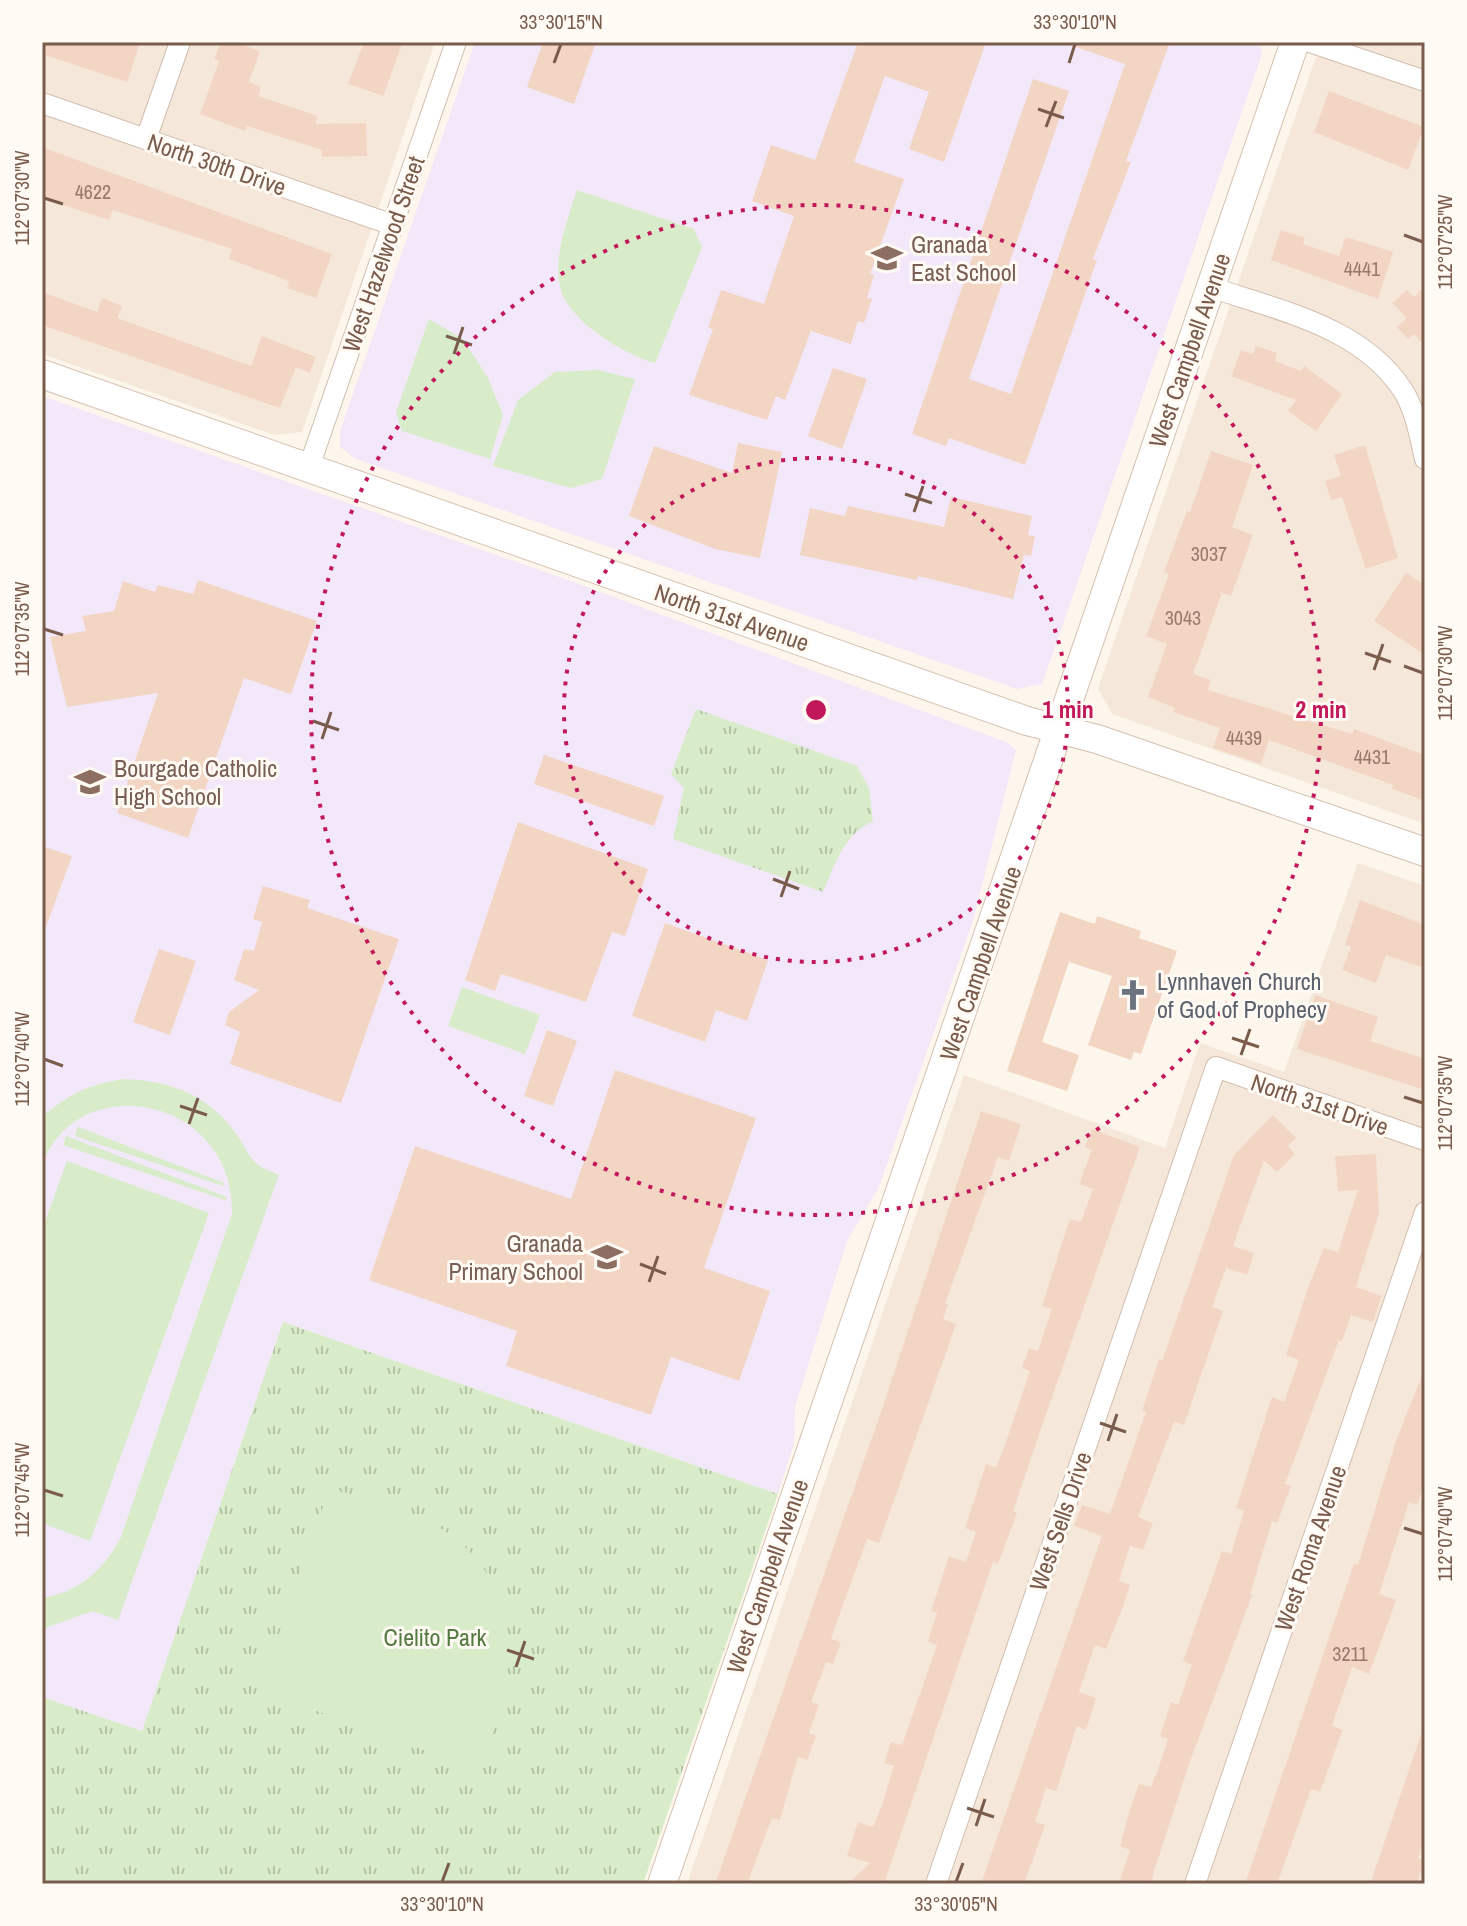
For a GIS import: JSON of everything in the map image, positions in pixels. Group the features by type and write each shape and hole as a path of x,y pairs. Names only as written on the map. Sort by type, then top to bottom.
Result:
{"street":[{"path":"146,139 180,42"},
{"name":"West Hazelwood Street","path":"309,467 456,42"},
{"name":"West Campbell Avenue","path":"662,1884 1295,42"},
{"path":"1310,42 1425,81"},
{"name":"North 30th Drive","path":"42,103 393,225"},
{"path":"1211,287 1325,327 1373,353 1404,391 1425,459"},
{"name":"North 31st Avenue","path":"42,374 1060,730 1425,852"},
{"name":"North 31st Drive","path":"1216,1067 1425,1140"},
{"name":"West Sells Drive","path":"936,1884 1216,1067"},
{"name":"West Roma Avenue","path":"1195,1884 1425,1212"}],"shaded area":[{"path":"42,42 435,42 302,432 274,435 42,354"},
{"path":"475,42 1257,42 1262,50 1260,60 1042,684 1017,689 356,459 340,447 340,431"},
{"path":"1321,42 1425,42 1425,824 1112,714 1098,688"},
{"path":"42,396 568,580 1006,742 1016,750 973,921 879,1187 847,1241 795,1407 794,1443 778,1494 283,1322 142,1732 42,1697"},
{"path":"1358,863 1425,886 1425,1884 687,1884 964,1075 1165,1148 1200,1043 1284,1072"}],"green space":[{"path":"577,190 694,229 702,247 655,363 629,353 599,335 565,300 560,287 558,262 562,237"},
{"path":"429,319 463,339 488,378 503,415 490,459 402,431 396,412"},
{"path":"598,370 635,379 602,479 571,488 493,466 518,400 555,372"},
{"path":"696,709 857,766 869,788 873,821 848,842 823,892 673,839 684,788 671,774"},
{"path":"462,987 540,1015 525,1054 448,1026"},
{"path":"125,1079 173,1087 202,1100 226,1121 257,1164 279,1175 118,1620 93,1611 42,1629 42,1598 67,1591 89,1578 121,1537 232,1214 226,1174 209,1143 183,1121 152,1108 119,1106 87,1114 61,1134 42,1165 42,1117 80,1091"},
{"path":"78,1127 224,1183 223,1186 75,1136"},
{"path":"66,1136 227,1197 225,1200 63,1145"},
{"path":"67,1161 209,1213 90,1541 42,1523 42,1230"},
{"name":"Cielito Park","path":"283,1322 778,1494 643,1884 42,1884 42,1697 142,1731"},
{"path":"329,1489 421,1517 469,1550 487,1573 500,1601 507,1635 507,1677 498,1719 473,1768 270,1694 263,1680"}],"building":[{"path":"42,42 140,42 127,82 42,54"},
{"path":"221,42 234,42 260,51 249,82 261,87 258,96 318,116 315,124 366,123 367,156 322,157 322,150 247,126 245,131 200,114 219,61 214,59"},
{"path":"364,42 403,42 383,96 348,84"},
{"path":"543,42 596,42 574,104 527,87"},
{"path":"858,42 986,42 944,162 909,149 929,92 885,76 854,162 904,179 870,274 874,275 867,298 872,299 864,323 858,321 851,344 811,331 785,400 776,396 767,420 689,395 713,329 708,328 721,290 764,304 794,216 752,201 771,145 815,160"},
{"path":"1070,42 1170,42 1126,161 1131,162 1093,259 1097,260 1025,465 949,438 946,446 912,434 1033,79 1069,91 969,379 1011,394 1125,64 1070,45"},
{"path":"1329,91 1424,127 1408,170 1314,132"},
{"path":"42,147 332,254 316,298 287,288 289,281 229,259 232,249 113,210 109,220 42,198"},
{"path":"1281,230 1305,238 1303,244 1339,256 1346,237 1393,252 1378,299 1271,260"},
{"path":"1425,287 1425,346 1414,334 1408,339 1397,327 1407,318 1392,303 1407,290 1414,297"},
{"path":"42,292 97,312 102,298 122,306 117,318 251,366 262,336 316,357 310,373 296,367 280,408 42,325"},
{"path":"1256,346 1277,353 1275,361 1301,371 1304,366 1342,394 1316,431 1288,411 1296,400 1231,376 1241,350 1253,354"},
{"path":"833,368 867,379 842,449 808,436"},
{"path":"738,443 782,452 760,558 715,549 629,516 654,446 732,473"},
{"path":"1365,445 1398,558 1366,569 1342,497 1331,500 1325,481 1341,476 1334,455"},
{"path":"1211,451 1253,465 1232,527 1253,535 1231,596 1222,593 1193,674 1211,680 1208,690 1352,734 1354,729 1425,755 1425,801 1392,789 1393,785 1269,740 1261,764 1213,748 1220,728 1173,712 1175,708 1148,697 1167,644 1146,636 1169,574 1164,572 1187,511 1190,512"},
{"path":"951,497 1032,516 1028,535 1035,536 1031,556 1024,555 1013,599 918,576 917,580 800,555 810,508 845,516 848,506 944,527"},
{"path":"1406,573 1425,585 1425,655 1374,621"},
{"path":"198,580 317,621 291,694 244,678 188,838 117,813 158,693 67,707 50,637 86,631 82,616 114,611 123,581 155,592 158,585 193,594"},
{"path":"544,755 664,796 654,826 534,784"},
{"path":"518,822 648,869 625,936 612,932 586,1002 501,974 495,991 465,980"},
{"path":"42,846 72,856 44,932 42,932"},
{"path":"263,886 310,900 307,908 399,939 341,1103 230,1064 240,1032 225,1025 229,1012 259,990 234,980 244,949 254,951 262,922 253,919"},
{"path":"1360,900 1425,925 1425,968 1386,955 1376,983 1342,970 1351,947 1345,945"},
{"name":"Lynnhaven Church of God of Prophecy","path":"1060,912 1095,924 1097,916 1141,931 1139,938 1177,951 1141,1054 1134,1052 1131,1060 1088,1045 1112,976 1069,962 1042,1042 1079,1055 1067,1091 1007,1071"},
{"path":"665,923 768,960 747,1021 716,1010 705,1042 632,1016"},
{"path":"159,949 196,961 170,1035 133,1022"},
{"path":"1315,995 1378,1017 1370,1041 1425,1059 1425,1090 1297,1049"},
{"path":"547,1030 577,1041 553,1106 524,1096"},
{"path":"615,1070 756,1118 704,1268 770,1291 739,1381 671,1357 651,1415 506,1366 517,1331 369,1280 415,1146 571,1199"},
{"path":"981,1111 1021,1124 1009,1161 998,1157 945,1304 948,1305 943,1319 956,1324 879,1543 867,1539 831,1639 841,1642 833,1664 826,1662 811,1702 819,1705 809,1733 816,1736 807,1760 798,1757 780,1820 772,1818 747,1884 715,1884 882,1409"},
{"path":"1273,1115 1296,1138 1288,1146 1295,1154 1277,1172 1264,1160 1233,1246 1254,1253 1247,1275 1226,1268 1212,1307 1223,1311 1184,1425 1174,1422 1138,1517 1153,1523 1143,1550 1130,1546 1119,1581 1130,1585 1122,1609 1106,1649 1095,1645 1079,1692 1096,1698 1086,1730 1077,1726 1056,1791 1046,1788 1035,1822 1045,1825 1024,1884 981,1884 1102,1536 1074,1526 1082,1505 1110,1514 1146,1412 1142,1411 1159,1359 1162,1361 1234,1155"},
{"path":"1092,1129 1140,1147 1013,1511 1017,1513 998,1564 993,1562 884,1884 848,1884 870,1863 847,1856 858,1822 873,1827 894,1766 884,1763 891,1742 902,1745 937,1645 928,1641 937,1613 931,1611 949,1556 966,1562 976,1532 965,1528 986,1464 996,1468 1030,1371 1022,1368 1029,1348 1038,1351 1052,1309 1042,1306 1070,1219 1081,1222 1093,1189 1079,1184 1092,1150 1085,1147"},
{"path":"1376,1154 1379,1213 1356,1287 1382,1296 1373,1322 1351,1315 1342,1341 1339,1340 1285,1484 1291,1486 1277,1523 1272,1521 1252,1595 1188,1767 1150,1884 1131,1884 1120,1880 1130,1850 1120,1846 1128,1816 1139,1784 1151,1787 1158,1769 1168,1739 1160,1736 1171,1702 1178,1705 1192,1665 1183,1661 1222,1551 1231,1554 1244,1511 1236,1508 1272,1397 1284,1402 1299,1360 1286,1355 1308,1288 1324,1248 1338,1252 1358,1190 1338,1191 1335,1156"},
{"path":"1423,1373 1425,1483 1417,1505 1409,1502 1379,1594 1396,1600 1369,1674 1352,1667 1332,1726 1343,1730 1320,1792 1311,1789 1277,1884 1245,1884 1354,1564 1358,1565 1396,1441"},
{"path":"1422,1732 1425,1733 1425,1838 1418,1858 1424,1861 1417,1884 1370,1884"}],"place":[{"name":"Granada East School","path":"887,258"},
{"name":"Bourgade Catholic High School","path":"90,782"},
{"name":"Lynnhaven Church of God of Prophecy","path":"1133,995"},
{"name":"Granada Primary School","path":"607,1257"}]}
